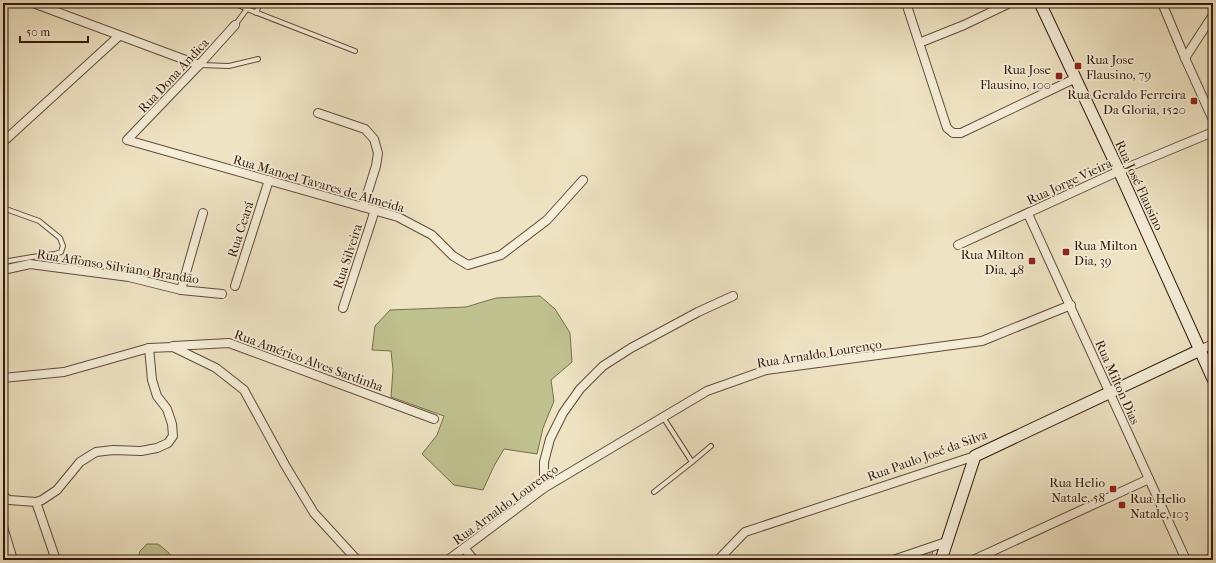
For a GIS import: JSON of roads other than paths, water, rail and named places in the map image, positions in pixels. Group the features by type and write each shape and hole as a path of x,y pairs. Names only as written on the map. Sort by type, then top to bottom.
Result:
{"street":[{"path":"33,3 199,65"},
{"path":"906,3 947,128 953,133 961,133 1076,78"},
{"path":"919,43 1010,3"},
{"name":"Rua José Flausino","path":"1040,3 1119,171 1213,380"},
{"path":"1162,3 1184,58 1213,120"},
{"path":"1184,58 1213,15"},
{"name":"Rua Dona Andica","path":"127,140 235,25"},
{"path":"3,142 119,36"},
{"path":"318,113 365,129 374,139 378,153 376,166 363,207"},
{"name":"Rua Jorge Vieira","path":"958,245 1119,171 1213,132"},
{"name":"Rua Manoel Tavares de Almeida","path":"127,140 398,217 432,235 453,256 468,265 501,255 547,220 583,180"},
{"name":"Rua Ceará","path":"235,286 269,180"},
{"name":"Rua Silveira","path":"342,308 375,210"},
{"path":"181,290 204,213"},
{"name":"Rua Milton Dias","path":"1028,214 1186,560"},
{"name":"Rua Affonso Silviano Brandão","path":"3,270 30,264 129,277 181,290 222,294"},
{"path":"544,488 544,462 550,438 563,413 580,389 603,366 625,352 698,312 733,296"},
{"name":"Rua Arnaldo Lourenço","path":"448,560 544,488 708,391 766,370 982,341 1070,305"},
{"name":"Rua Américo Alves Sardinha","path":"173,346 229,343 434,419"},
{"name":"Rua Paulo José da Silva","path":"718,560 745,532 975,456 1213,344"},
{"path":"3,378 64,372 149,348 173,346 216,368 244,390 314,514 357,560"},
{"path":"3,496 9,500 36,502 42,500 56,490 80,462 96,452 113,450 141,451 157,448 168,443 173,436 172,424 167,409 157,396 152,380 149,348"},
{"path":"941,560 975,456"},
{"path":"973,560 1149,479"},
{"path":"36,502 56,560"},
{"path":"3,528 12,560"},
{"path":"893,560 946,542"},
{"path":"464,548 474,560"},
{"path":"1207,560 1213,557"}],"lane":[{"path":"234,3 355,51"},
{"path":"256,13 260,3"},
{"path":"235,25 247,9"},
{"path":"199,65 229,66 258,59"},
{"path":"3,208 39,221 60,238 63,246 61,252 55,254 3,262"},
{"path":"664,417 692,462"},
{"path":"654,492 711,446"}],"place":[{"name":"Rua Jose Flausino, 79","path":"1078,66"},
{"name":"Rua Jose Flausino, 100","path":"1059,76"},
{"name":"Rua Geraldo Ferreira Da Gloria, 1520","path":"1194,101"},
{"name":"Rua Milton Dia, 39","path":"1066,252"},
{"name":"Rua Milton Dia, 48","path":"1032,261"},
{"name":"Rua Helio Natale, 58","path":"1113,489"},
{"name":"Rua Helio Natale, 103","path":"1122,505"}]}
